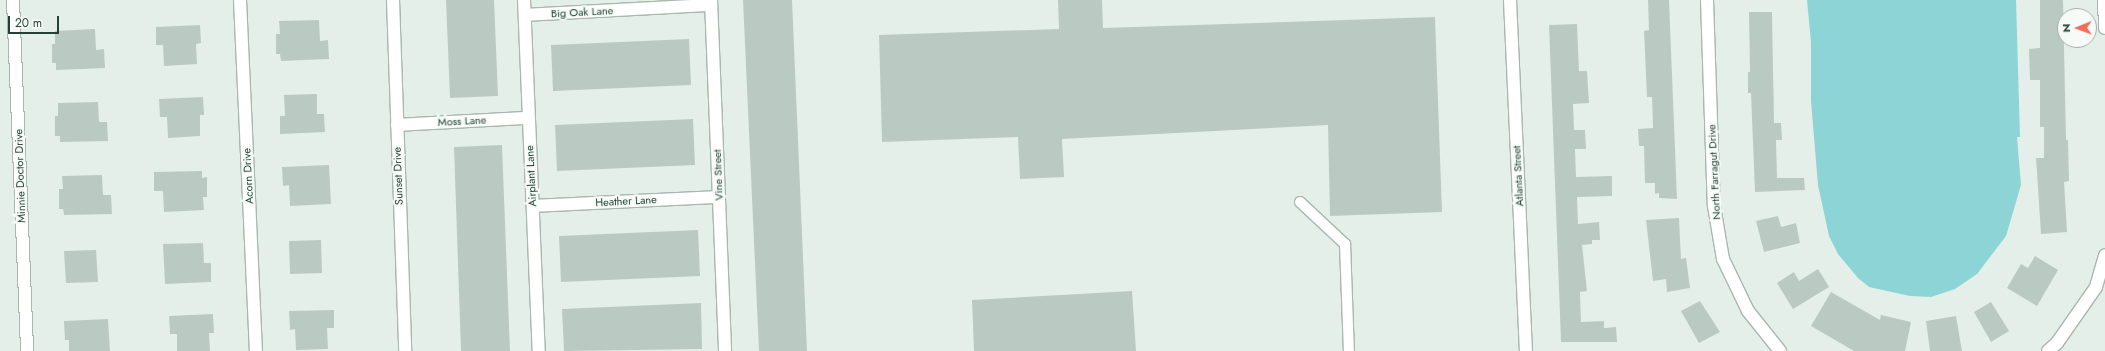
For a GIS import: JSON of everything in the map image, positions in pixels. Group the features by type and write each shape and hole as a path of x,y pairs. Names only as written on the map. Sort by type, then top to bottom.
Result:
{"street":[{"name":"Minnie Doctor Drive","path":"13,0 27,351"},
{"name":"Acorn Drive","path":"240,0 256,351"},
{"name":"Sunset Drive","path":"394,0 396,125 405,351"},
{"name":"Airplant Lane","path":"524,0 528,118 540,351"},
{"name":"Atlanta Street","path":"1510,0 1526,351"},
{"name":"North Farragut Drive","path":"1707,0 1714,206 1723,258 1748,312 1780,351"},
{"path":"2104,0 2105,28"},
{"name":"Big Oak Lane","path":"525,15 711,2"},
{"name":"Vine Street","path":"711,2 725,351"},
{"name":"Moss Lane","path":"396,125 528,118"},
{"name":"Heather Lane","path":"533,206 719,197"},
{"path":"2048,351 2057,343 2096,286 2105,255"}],"lane":[{"path":"1300,202 1345,244 1348,351"}],"water":[{"path":"1807,0 2016,0 2020,137 2017,137 2021,185 2006,236 1977,274 1955,289 1931,297 1910,296 1869,287 1858,278 1838,254 1829,236 1818,185 1811,101 1811,42"}],"building":[{"path":"446,0 494,0 498,96 450,98"},
{"path":"743,0 792,0 807,351 759,351"},
{"path":"1058,0 1102,0 1103,28 1435,17 1442,212 1330,216 1328,125 1062,139 1064,177 1020,179 1018,137 882,142 879,35 1059,29"},
{"path":"1648,0 1669,0 1677,199 1659,198 1659,193 1655,194 1655,183 1645,183 1644,146 1639,146 1638,129 1653,128 1652,97 1647,97 1644,31 1649,30"},
{"path":"2040,0 2063,0 2063,8 2057,8 2057,48 2064,48 2066,140 2068,140 2069,181 2064,182 2067,232 2041,234 2036,158 2044,158 2044,127 2040,127 2040,80 2030,80 2029,49 2040,48"},
{"path":"1749,12 1772,12 1774,123 1781,123 1782,140 1776,140 1777,178 1804,178 1805,190 1755,192 1751,93 1748,93 1748,72 1750,72"},
{"path":"319,20 320,41 328,40 329,59 281,61 280,54 276,54 276,34 280,34 279,21"},
{"path":"1577,24 1579,71 1587,71 1589,103 1573,104 1574,130 1585,130 1586,149 1575,149 1576,177 1612,176 1612,196 1577,197 1578,224 1599,222 1600,240 1592,240 1592,244 1582,245 1587,291 1580,292 1581,322 1604,321 1604,328 1616,327 1617,342 1561,342 1549,25"},
{"path":"200,25 201,43 196,44 197,64 164,66 163,45 156,45 156,27"},
{"path":"95,29 96,50 104,49 105,68 56,70 56,63 52,63 52,44 55,44 55,31"},
{"path":"689,39 691,85 553,91 551,45"},
{"path":"317,94 317,114 324,114 325,132 280,134 280,116 285,116 284,95"},
{"path":"203,97 204,115 200,115 200,136 168,138 167,117 160,117 159,99"},
{"path":"98,102 99,122 107,122 108,141 60,142 60,136 55,136 55,116 58,116 58,103"},
{"path":"693,119 695,165 557,171 555,125"},
{"path":"502,145 510,351 461,351 454,147"},
{"path":"329,165 331,204 290,206 289,185 283,186 282,167"},
{"path":"202,171 202,178 207,177 207,197 203,197 204,210 164,212 163,191 154,191 154,172"},
{"path":"102,175 103,195 111,195 112,214 64,215 63,209 59,209 59,189 63,189 62,176"},
{"path":"1778,216 1781,227 1796,223 1800,243 1764,252 1756,221"},
{"path":"1679,218 1681,259 1686,258 1690,288 1667,292 1666,279 1653,281 1646,220"},
{"path":"698,230 700,276 561,282 559,236"},
{"path":"321,240 322,273 290,274 289,241"},
{"path":"203,243 204,263 211,263 211,282 165,284 163,244"},
{"path":"96,250 98,282 66,283 64,251"},
{"path":"2035,256 2058,270 2037,306 2007,288 2021,264 2028,268"},
{"path":"1818,269 1829,287 1793,309 1777,283 1794,272 1799,281"},
{"path":"1132,291 1136,351 974,351 972,300"},
{"path":"1831,292 1880,320 1881,315 1911,322 1905,351 1854,351 1811,326"},
{"path":"1700,301 1720,332 1699,343 1681,311"},
{"path":"1991,302 2009,331 1991,342 1974,312"},
{"path":"701,303 702,349 564,351 562,309"},
{"path":"334,310 334,328 327,328 328,349 296,350 295,329 290,330 289,311"},
{"path":"213,314 214,333 209,333 210,351 177,351 177,334 170,334 169,316"},
{"path":"1956,316 1962,351 1930,351 1926,321"},
{"path":"108,319 110,351 69,351 69,340 65,340 64,321"}]}
